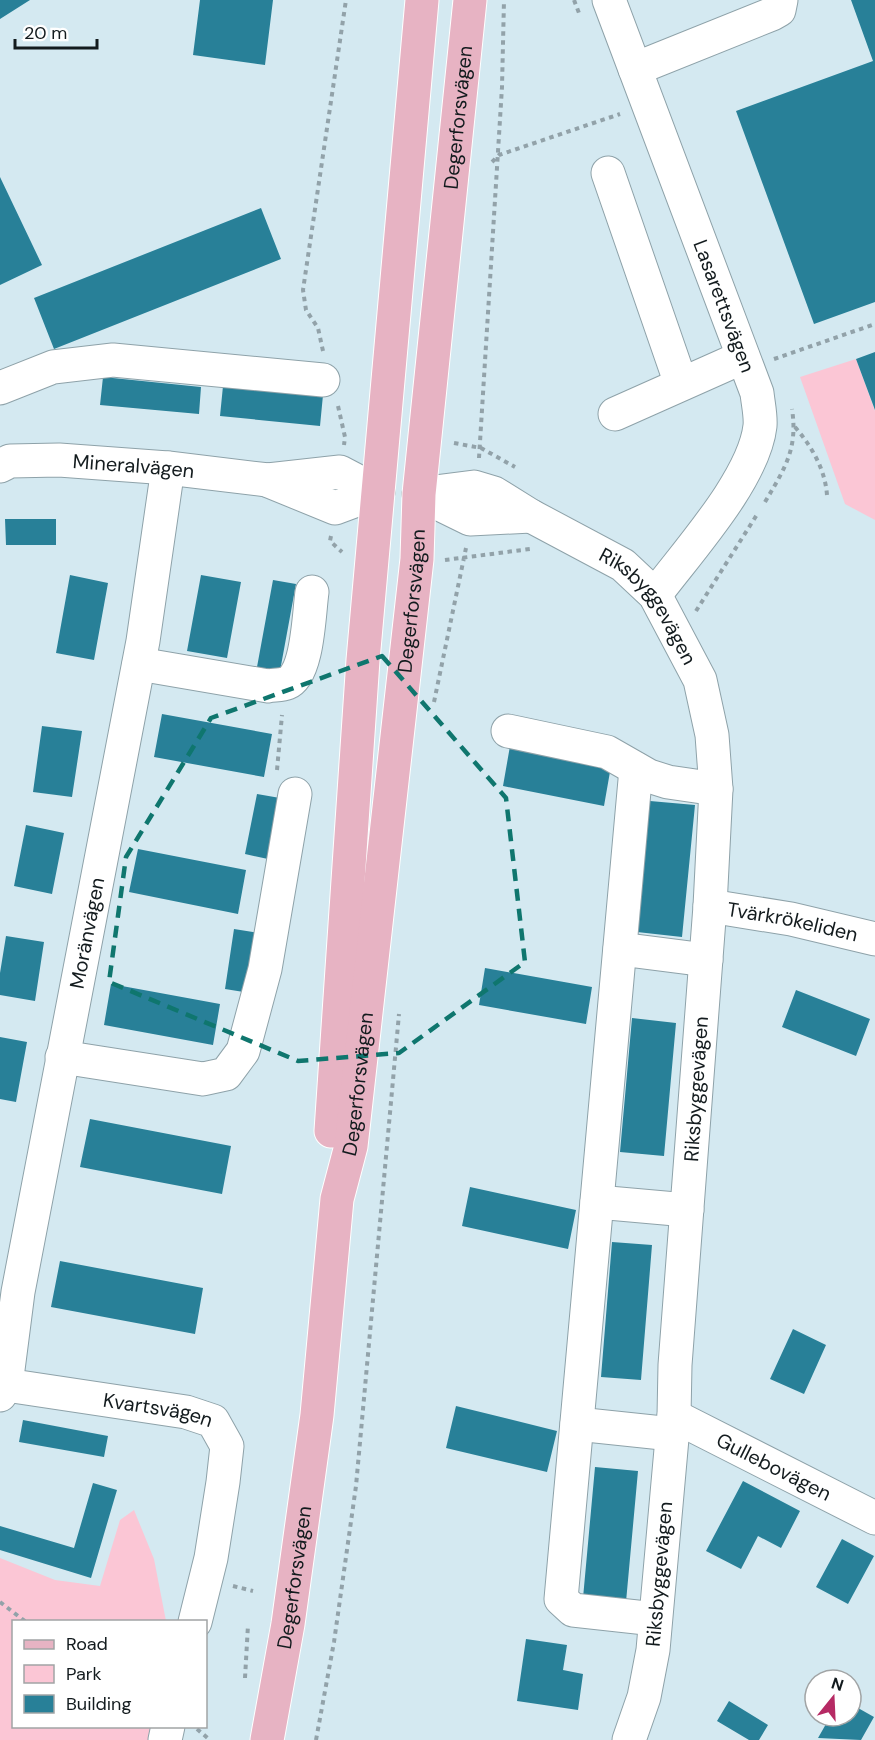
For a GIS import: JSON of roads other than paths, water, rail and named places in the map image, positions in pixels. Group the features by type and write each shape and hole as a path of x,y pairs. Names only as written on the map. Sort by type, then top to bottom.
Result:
{"main road":[{"name":"Degerforsvägen","path":"336,1199 330,1145 363,660 422,0"},
{"name":"Degerforsvägen","path":"267,1740 288,1624 316,1415 336,1199 351,1146 417,559 419,494 470,0"},
{"path":"378,492 419,494"}],"street":[{"path":"635,69 772,14 779,10 781,0"},
{"name":"Lasarettsvägen","path":"619,3 635,69 757,393 760,424 753,455 730,494 655,595"},
{"path":"608,173 681,384"},
{"path":"0,388 53,367 113,360 323,380"},
{"path":"615,414 681,384 746,363"},
{"name":"Mineralvägen","path":"1,464 10,461 59,460 168,468 268,480 335,508 378,492"},
{"name":"Moränvägen","path":"3,1390 18,1292 62,1057 139,664 168,468"},
{"name":"Riksbyggevägen","path":"419,494 470,519 531,516 623,565 655,595 678,637 700,680 712,735 716,789 710,906 675,1365 673,1425 655,1619 644,1697 629,1740"},
{"path":"139,664 268,686 289,683 298,673 303,662 312,592"},
{"path":"508,731 607,752 636,769 668,782 716,789"},
{"path":"636,769 561,1599 573,1610 655,1619"},
{"path":"62,1057 203,1079 226,1074 243,1052 265,969 295,794"},
{"name":"Tvärkrökeliden","path":"710,906 791,919 875,939"},
{"path":"620,949 706,960"},
{"path":"597,1202 687,1210"},
{"name":"Kvartsvägen","path":"3,1390 186,1412 213,1421 227,1446 224,1482 211,1558 196,1620"},
{"path":"577,1424 673,1425"},
{"name":"Gullebovägen","path":"673,1425 875,1518"}]}
